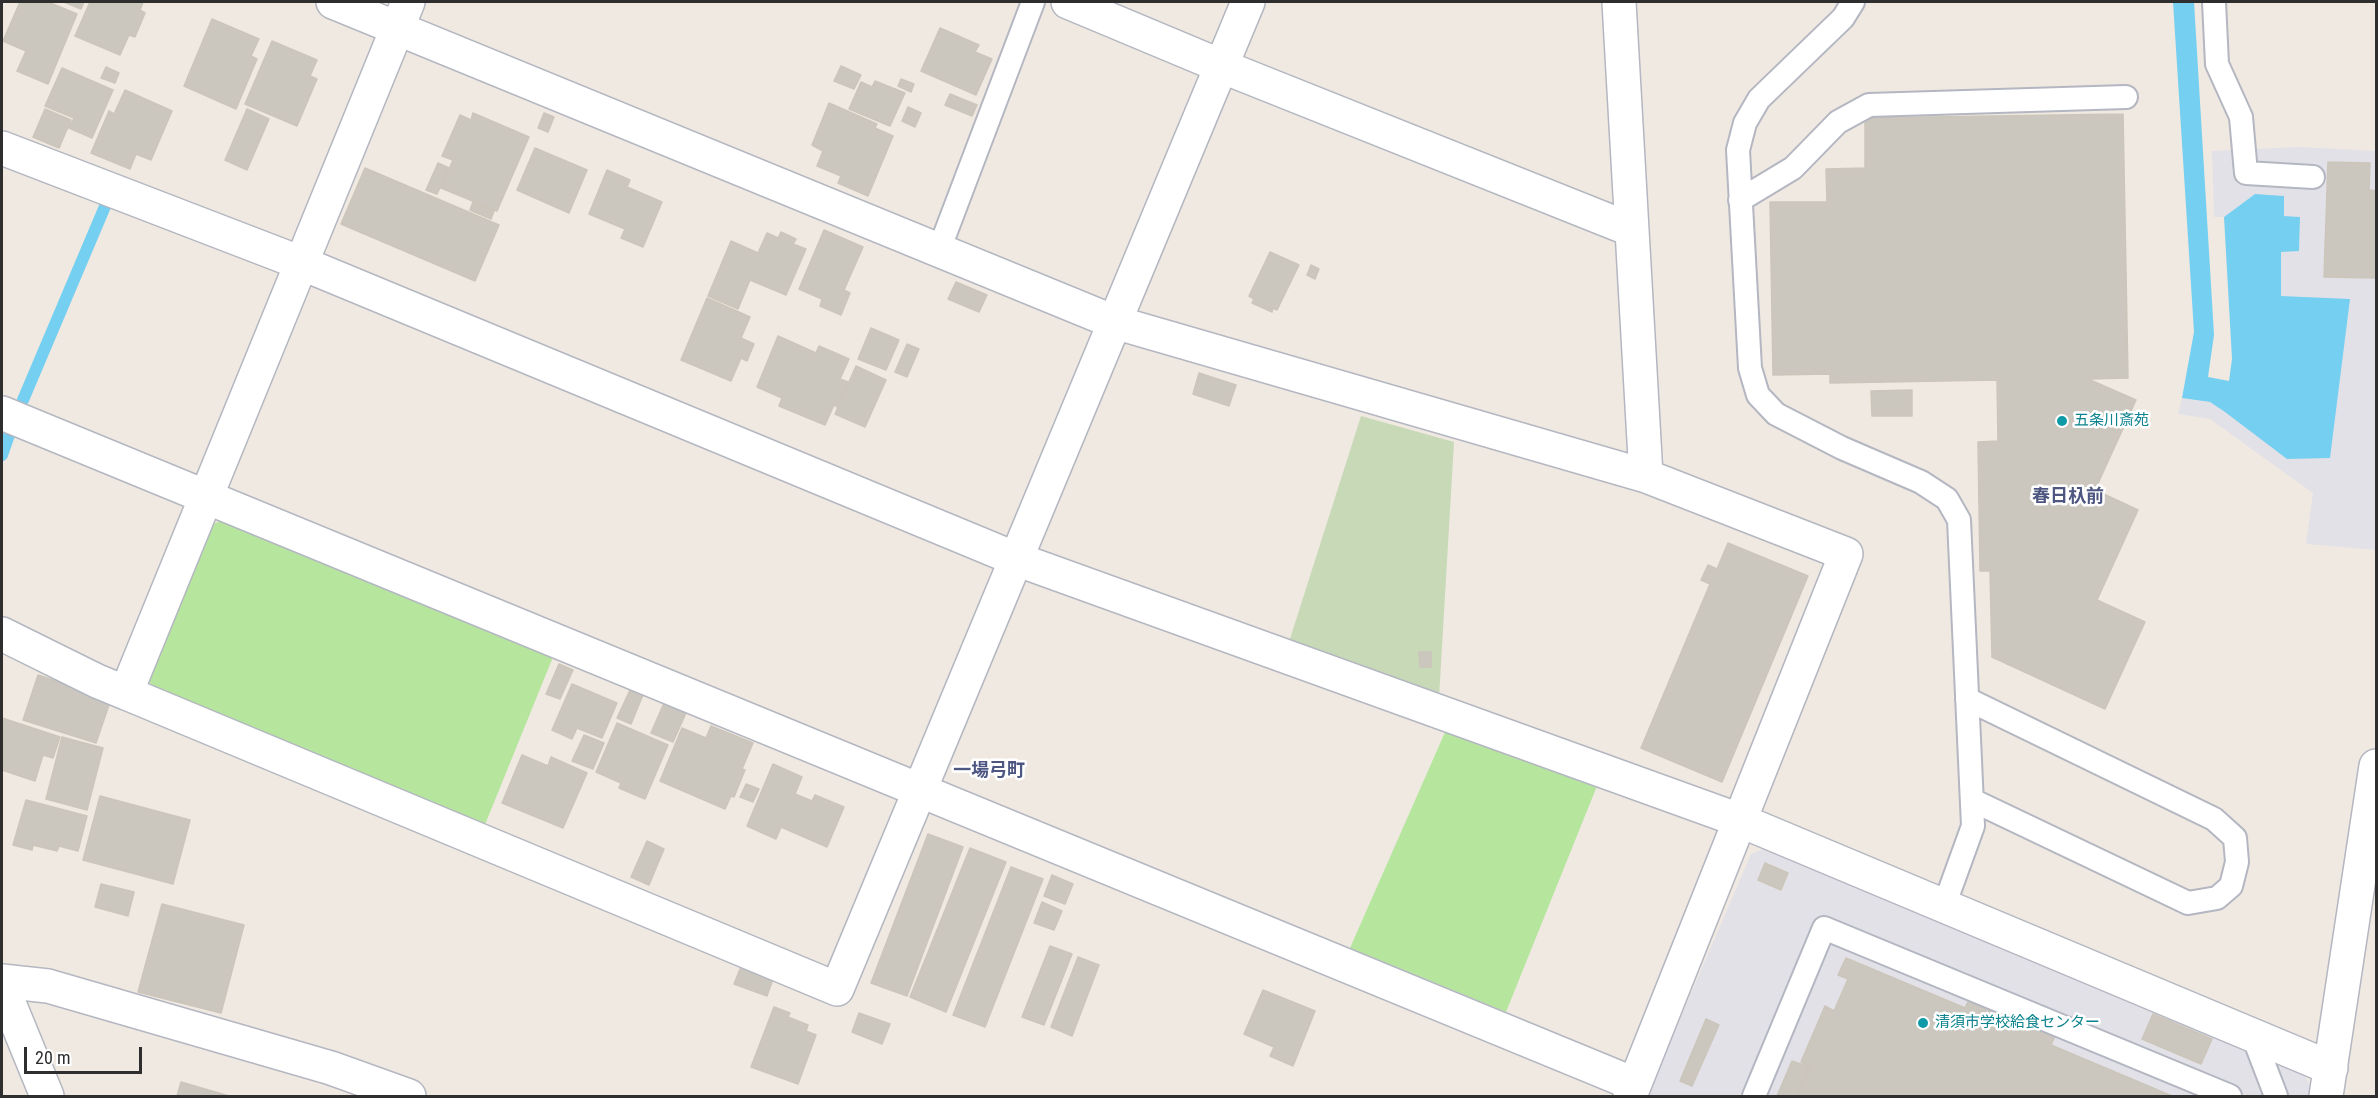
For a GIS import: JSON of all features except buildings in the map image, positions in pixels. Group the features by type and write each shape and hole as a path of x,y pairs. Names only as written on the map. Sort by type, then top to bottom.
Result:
{"street":[{"path":"2,412 919,790 1632,1090 1846,554 1646,476 1114,322 939,250 403,15 333,2"},
{"path":"1068,2 1221,66 1632,230"},
{"path":"2,634 97,681 837,989 1248,2"},
{"path":"1619,2 1646,476"},
{"path":"126,693 403,15"},
{"path":"2,148 301,263 1016,559 1739,820 2253,1036 2328,1082 2376,766"},
{"path":"2,981 48,986 331,1068 409,1096"},
{"path":"2,986 47,1096"}],"lane":[{"path":"939,250 1034,2"},
{"path":"1853,2 1844,18 1759,99 1745,123 1738,150 1750,368 1758,394 1776,414 1842,448 1921,482 1947,499 1959,520 1973,826 1944,906"},
{"path":"2214,2 2217,64 2241,117 2246,173 2313,177"},
{"path":"1740,200 1793,168 1838,122 1869,105 2126,97"},
{"path":"1968,699 2214,819 2235,838 2237,862 2231,886 2217,898 2188,903 1972,800"},
{"path":"1754,1096 1824,928 2230,1096"},
{"path":"2253,1036 2276,1096"}],"shaded area":[{"path":"2299,147 2376,151 2376,550 2306,544 2313,493 2210,419 2178,414 2182,398 2210,402 2225,412 2280,296 2281,251 2299,251 2300,217 2284,216 2283,196 2255,194 2224,217 2214,217 2212,151"},
{"name":"清須市学校給食センター","path":"1764,849 2300,1067 2312,1089 2311,1096 1647,1096 1751,854"}],"green space":[{"path":"1361,416 1454,442 1439,698 1289,642"},
{"path":"227,518 553,657 482,832 156,694 148,679 209,526"},
{"path":"1446,730 1597,786 1506,1012 1350,948"}],"water":[{"path":"2173,2 2194,2 2214,335 2208,377 2229,381 2232,359 2224,217 2255,194 2284,196 2284,216 2300,217 2299,251 2281,252 2281,296 2350,299 2330,458 2287,459 2210,402 2182,398 2194,332"}],"waterway":[{"path":"23,400 106,204"},
{"path":"2,455 9,435"}],"place":[{"name":"五条川斎苑","path":"2062,421"},
{"name":"清須市学校給食センター","path":"1923,1023"}],"district":[{"name":"春日杁前","path":"2068,497"},
{"name":"一場弓町","path":"989,771"}]}
